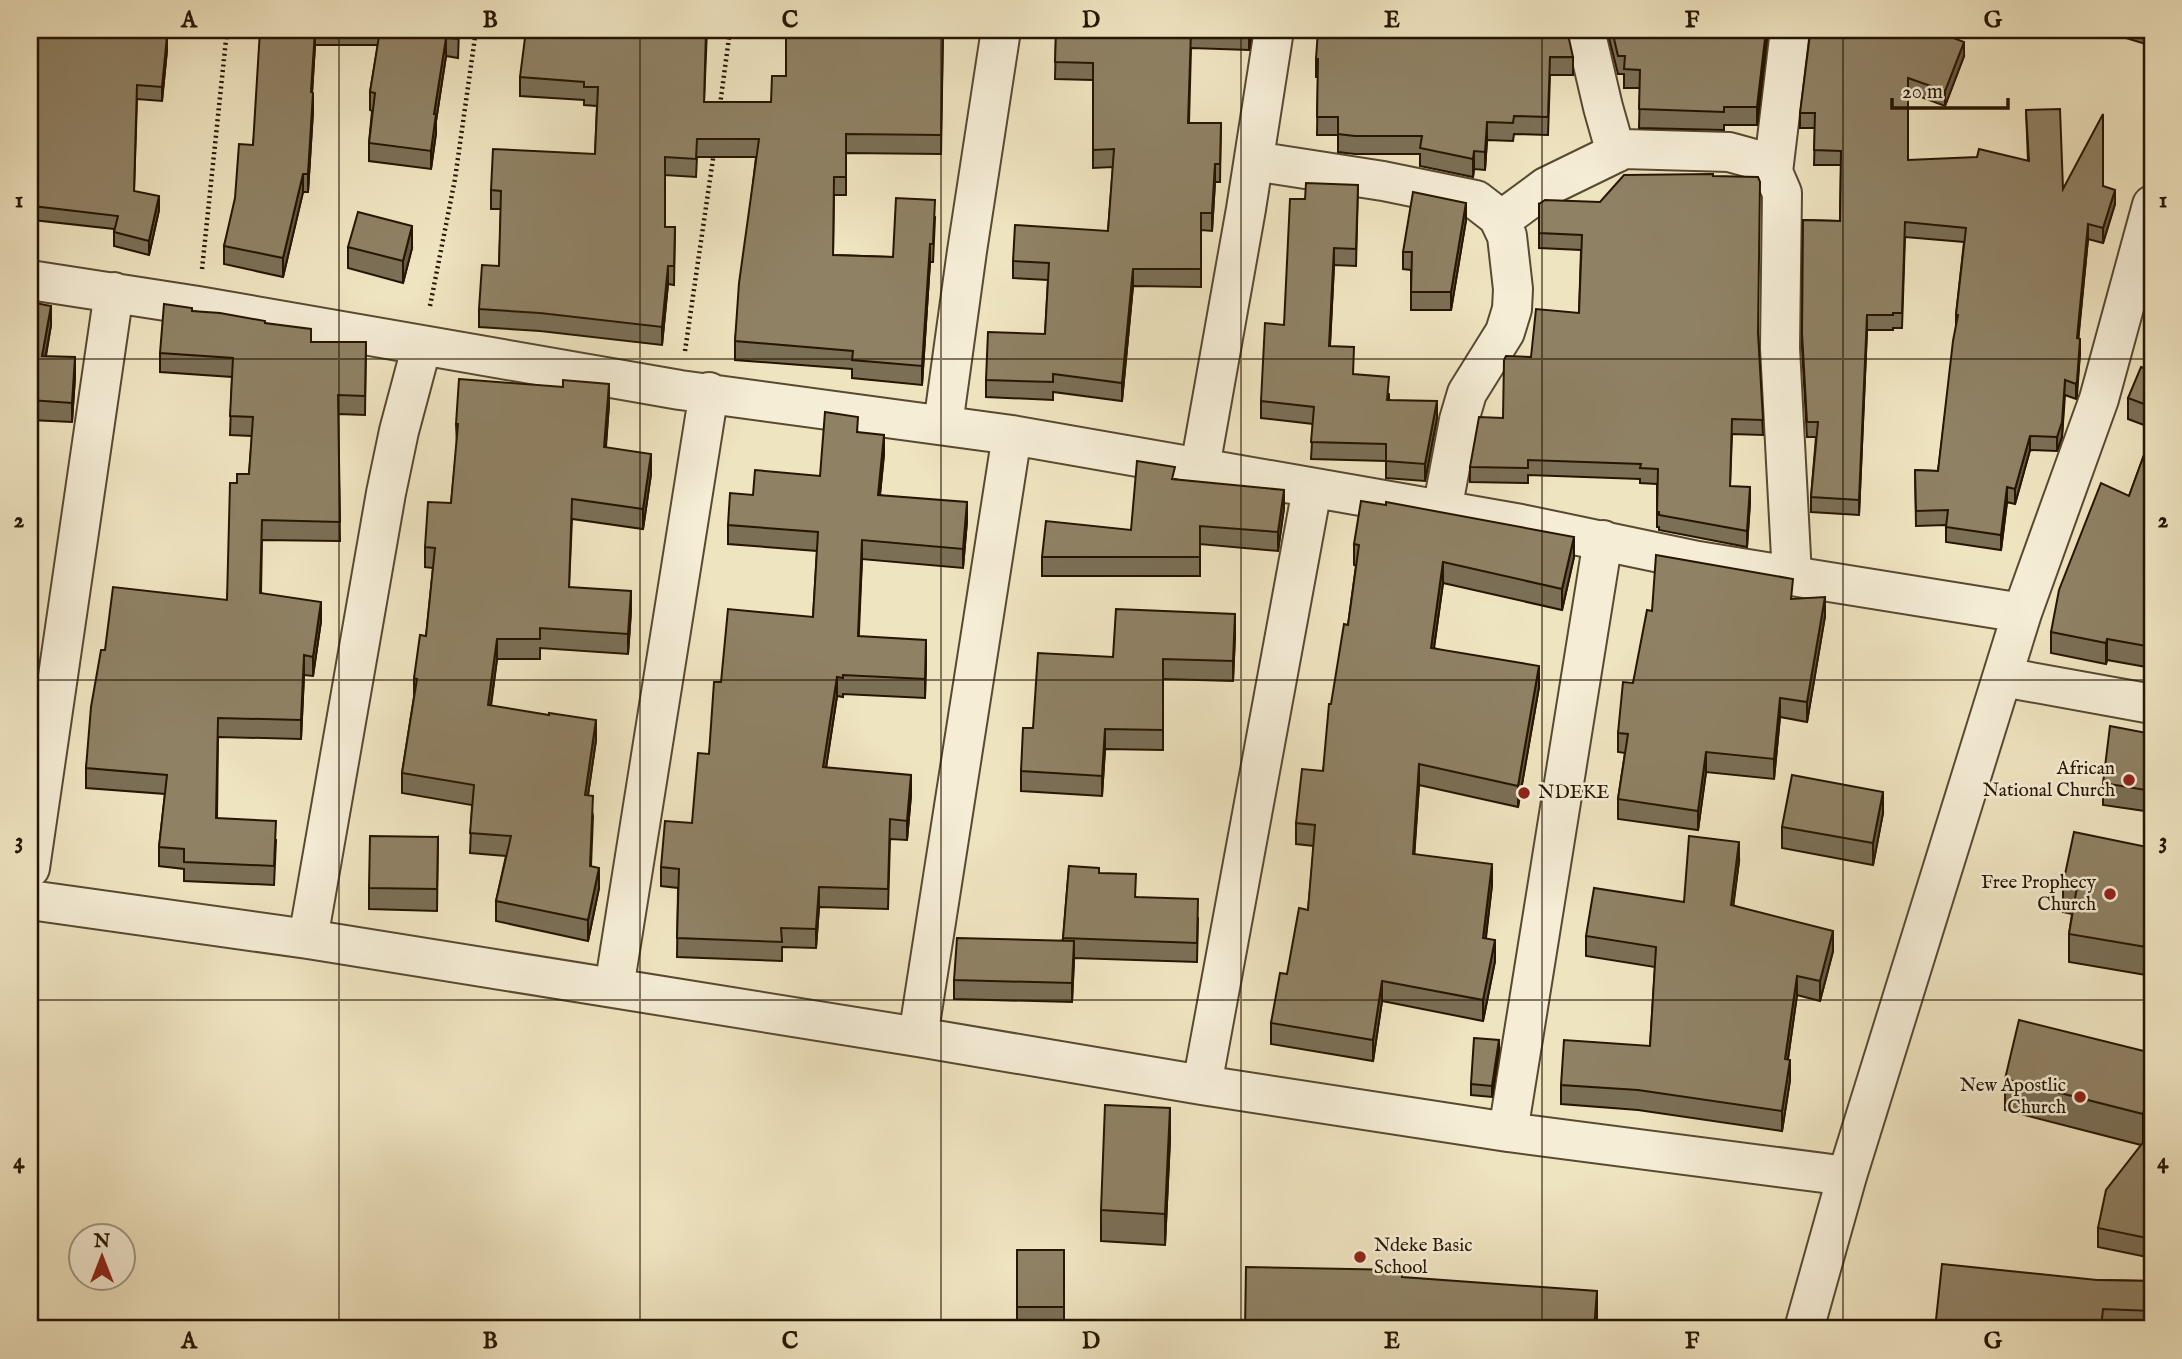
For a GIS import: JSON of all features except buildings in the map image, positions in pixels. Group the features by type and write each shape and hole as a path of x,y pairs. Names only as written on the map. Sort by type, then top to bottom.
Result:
{"street":[{"path":"943,425 1002,30"},
{"path":"1200,467 1254,161 1274,30"},
{"path":"1585,30 1616,153"},
{"path":"1773,172 1790,30"},
{"path":"1500,221 1546,187 1625,149 1729,152 1758,160 1773,172 1782,193 1780,348 1792,576"},
{"path":"1254,161 1382,181 1476,200 1489,208 1500,221 1507,236 1513,289 1512,309 1505,332 1467,393 1459,420 1442,510"},
{"path":"1804,1329 1847,1176 2022,613 2099,399 2152,205"},
{"path":"30,280 694,391 1012,435 1442,510 1698,561 2022,613"},
{"path":"30,867 114,292"},
{"path":"307,939 386,493 422,345"},
{"path":"614,988 694,391"},
{"path":"918,1037 1012,435"},
{"path":"1202,1085 1312,489"},
{"path":"1508,1132 1603,540"},
{"path":"2003,677 2152,705"},
{"path":"30,900 307,939 1202,1085 1508,1132 1847,1176"}],"path":[{"path":"198,306 228,30"},
{"path":"422,345 455,179 476,30"},
{"path":"719,110 730,30"},
{"path":"694,391 714,151"}],"place":[{"name":"African National Church","path":"2129,780"},
{"name":"NDEKE","path":"1524,793"},
{"name":"Free Prophecy Church","path":"2110,894"},
{"name":"New Apostlic Church","path":"2080,1097"},
{"name":"Ndeke Basic School","path":"1360,1257"}]}
